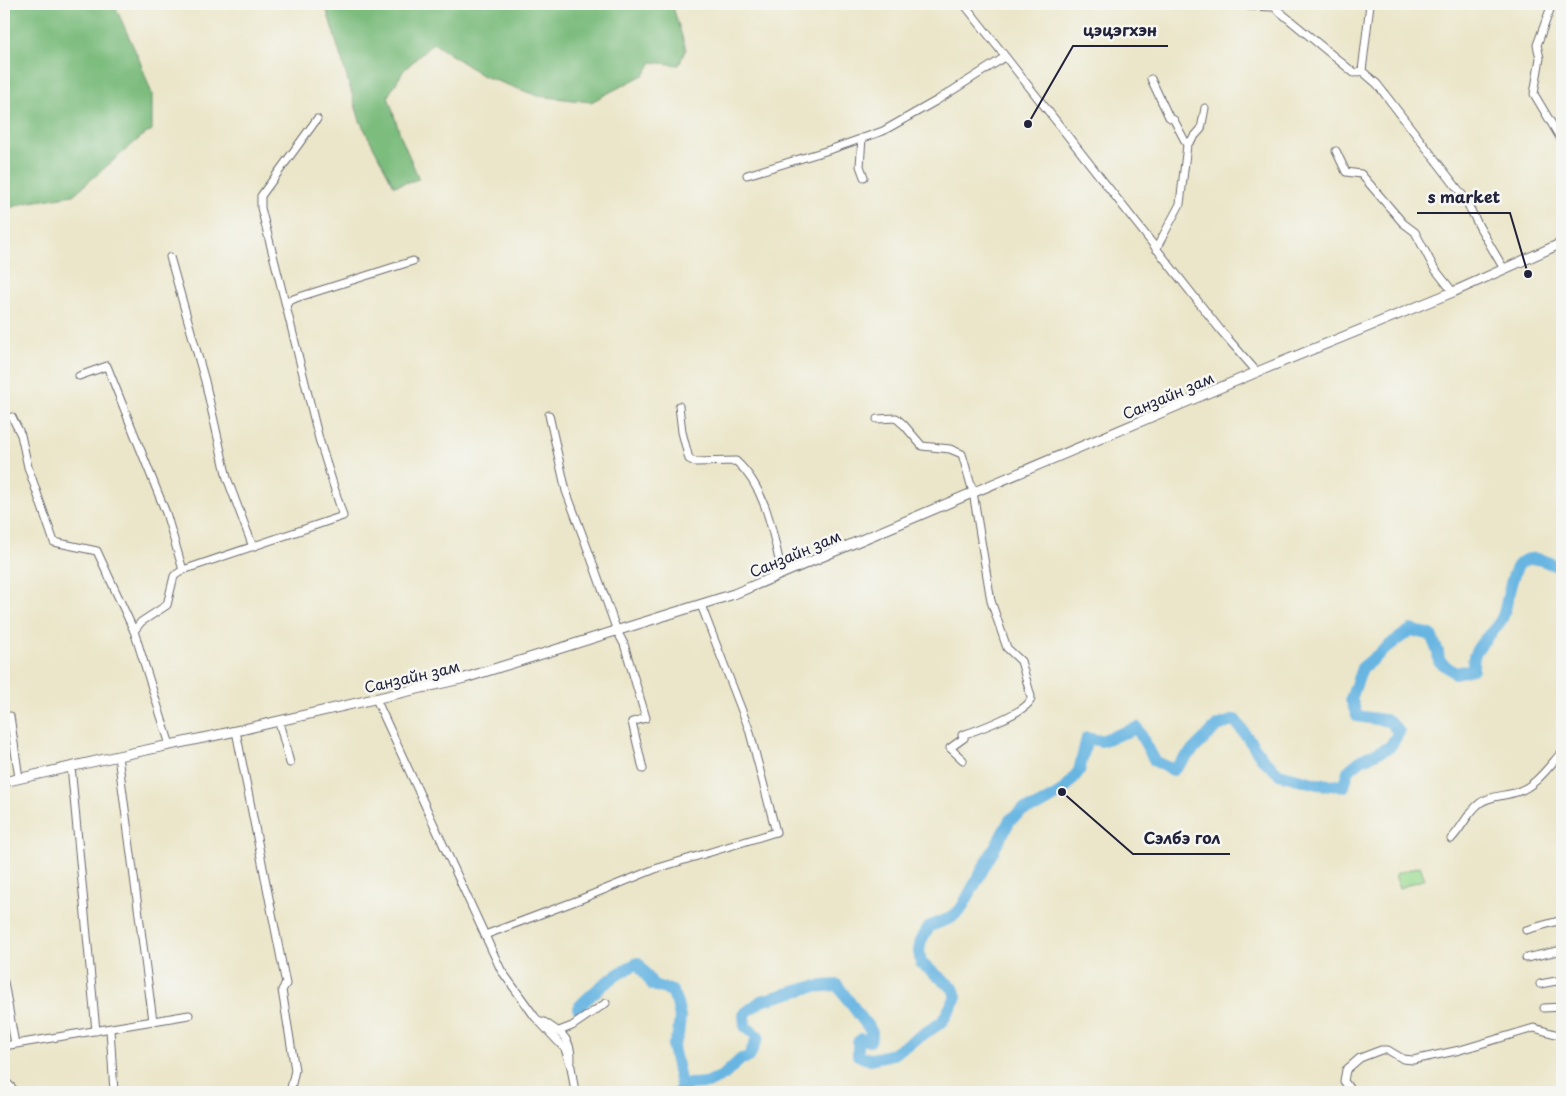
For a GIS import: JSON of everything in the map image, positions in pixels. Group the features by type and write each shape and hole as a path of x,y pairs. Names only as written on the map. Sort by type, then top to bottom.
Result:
{"main road":[{"name":"Санзайн зам","path":"4,782 170,744 236,732 465,678 734,594 1257,372 1453,292 1562,243"}],"street":[{"path":"964,4 1222,332 1257,372"},
{"path":"1247,4 1249,6 1274,7 1354,73 1362,71"},
{"path":"1362,71 1370,4"},
{"path":"1552,4 1537,45 1540,58 1534,94 1562,141"},
{"path":"747,175 883,131 936,101 1005,57"},
{"path":"1362,71 1378,84 1464,197 1504,269"},
{"path":"1151,80 1187,145 1180,204 1156,248"},
{"path":"1187,145 1201,129 1205,108"},
{"path":"134,630 141,622 167,605 174,576 183,570 343,516 320,438 261,208 261,196 317,119"},
{"path":"862,138 860,166 864,177"},
{"path":"1336,151 1346,172 1361,174 1403,223 1415,232 1434,268 1453,292"},
{"path":"170,257 205,381 227,478 252,546"},
{"path":"286,306 289,301 296,298 413,261"},
{"path":"79,376 107,366 166,513 183,570"},
{"path":"679,406 682,432 689,460 695,462 736,461 742,466 762,496 782,574"},
{"path":"549,415 566,491 616,631 624,644 646,718 632,722 643,769"},
{"path":"12,417 21,436 28,467 54,542 97,551 134,630 170,744"},
{"path":"877,419 896,418 904,424 922,446 950,448 962,454 974,492 991,601 1007,648 1021,661 1031,698 1029,703 1015,712 982,729 962,735 964,738 950,748 962,760"},
{"path":"485,935 656,869 776,832 749,729 700,605"},
{"path":"376,699 501,970 535,1017 565,1049 571,1066 575,1092"},
{"path":"10,716 19,778"},
{"path":"279,722 290,763"},
{"path":"236,732 286,984 282,990 295,1070 291,1088 292,1092"},
{"path":"1451,839 1457,834 1472,811 1481,802 1518,792 1537,780 1562,752"},
{"path":"118,756 154,1021"},
{"path":"71,766 96,1031"},
{"path":"1526,930 1562,920"},
{"path":"1526,958 1562,950"},
{"path":"1540,984 1562,980"},
{"path":"4,982 15,1044"},
{"path":"559,1031 572,1026 606,1003"},
{"path":"1544,1008 1562,1007"},
{"path":"4,1046 189,1015"},
{"path":"535,1017 559,1031 567,1039 572,1054 571,1066"},
{"path":"110,1028 114,1092"},
{"path":"1352,1092 1344,1081 1346,1070 1360,1058 1381,1050 1388,1050 1403,1059 1413,1060 1460,1050 1534,1028 1562,1036"},
{"path":"4,1080 16,1092"}],"green space":[{"path":"4,4 114,4 139,59 152,94 152,130 141,137 73,195 25,203 4,210"},
{"path":"325,4 672,4 686,49 679,65 652,62 645,74 591,102 538,96 483,76 433,43 404,70 388,96 401,137 419,179 394,186 360,121"},
{"path":"1420,866 1425,879 1399,888 1395,874"}],"waterway":[{"path":"678,1092 690,1084 708,1083 724,1075 741,1059 749,1057 758,1037 745,1026 744,1014 761,1001 811,987 837,985 872,1032 870,1041 862,1039 858,1042 858,1055 864,1058 871,1059 893,1054 942,1022 956,997 953,988 921,963 919,951 921,940 930,926 951,918 961,909 1010,820 1023,810 1038,806 1062,792 1079,771 1087,738 1101,741 1137,728 1155,761 1173,770 1217,726 1235,720 1262,758 1279,774 1317,784 1344,786 1348,771 1361,760 1390,747 1399,732 1389,721 1357,716 1351,699 1362,668 1411,630 1431,635 1438,652 1439,661 1455,673 1473,669 1477,649 1501,621 1512,578 1518,566 1527,560 1537,559 1562,569"},
{"path":"578,1008 606,982 638,963 653,985 672,991 677,1003 680,1017 678,1035 673,1047 682,1089"}],"place":[{"name":"цэцэгхэн","path":"1028,124"},
{"name":"s market","path":"1528,274"},
{"name":"Сэлбэ гол","path":"1062,792"}]}
